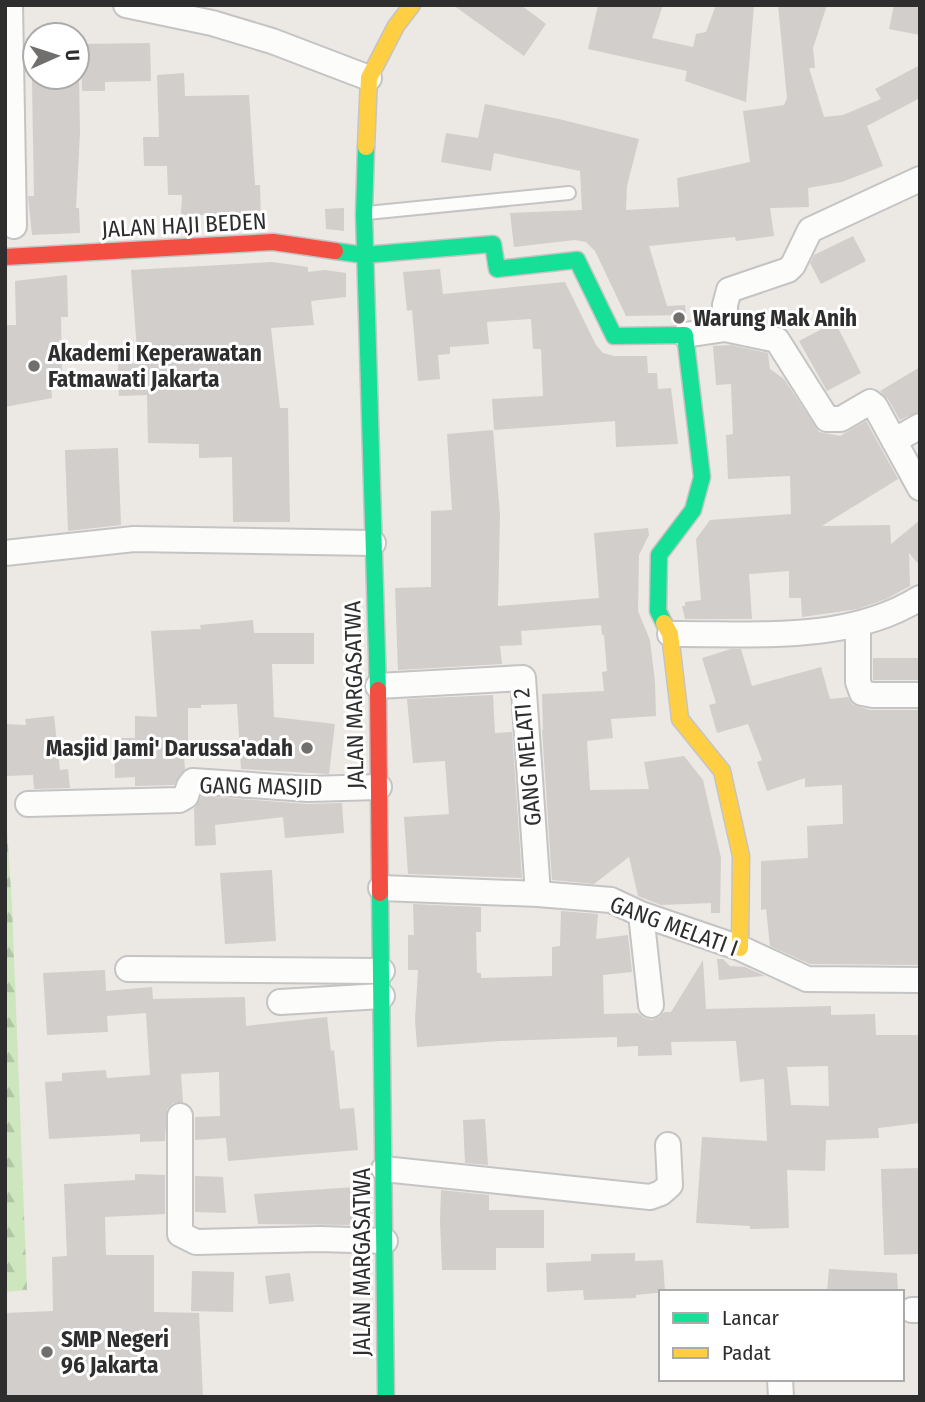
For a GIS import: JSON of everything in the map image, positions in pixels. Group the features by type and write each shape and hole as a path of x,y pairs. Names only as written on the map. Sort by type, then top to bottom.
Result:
{"street":[{"path":"10,5 15,226"},
{"path":"125,5 212,23 272,41 369,78"},
{"name":"JALAN MARGASATWA","path":"386,1397 378,686 364,214 369,78 396,26 412,5"},
{"path":"725,329 725,304 729,290 788,270 810,230 920,179"},
{"name":"JALAN HAJI BEDEN","path":"5,257 273,243 364,255 493,244 497,270 577,260 614,335 685,335"},
{"path":"740,948 741,856 722,771 680,719 670,634 658,611 659,555 693,510 702,477 685,335 725,329 777,340 827,419 841,419 870,401 875,406 920,488"},
{"path":"894,441 920,426"},
{"path":"5,553 134,539 373,543"},
{"path":"670,634 802,633 858,626 899,611 920,598"},
{"path":"858,626 858,682 862,693 920,695"},
{"name":"GANG MELATI 2","path":"378,686 523,678 538,894"},
{"name":"GANG MASJID","path":"29,804 179,800 186,796 193,781 308,789 379,787"},
{"name":"GANG MELATI I","path":"381,888 538,894 611,900 641,914 740,948 807,979 920,980"},
{"path":"641,914 651,1005"},
{"path":"128,969 382,971"},
{"path":"280,1002 382,996"},
{"path":"180,1116 180,1234 196,1242 320,1239 385,1241"},
{"path":"384,1169 650,1197 661,1193 670,1185 668,1146"}],"lane":[{"path":"364,214 569,193"}],"green space":[{"path":"5,799 12,906 27,1290 5,1292"}],"building":[{"path":"453,5 521,5 546,24 524,56"},
{"path":"598,5 663,5 652,38 693,47 696,34 706,32 716,5 754,5 746,102 685,81 687,71 588,49"},
{"path":"778,5 827,5 813,48 815,68 809,68 824,117 843,115 881,99 875,89 920,65 920,98 867,126 883,166 842,182 808,188 809,207 770,208 774,236 736,241 735,237 649,246 667,306 685,305 686,315 626,316 595,251 586,242 575,240 514,247 510,213 582,210 580,171 494,153 491,171 441,162 446,133 478,138 485,104 639,139 627,186 626,210 679,207 677,178 750,162 743,111 784,105 787,98"},
{"path":"894,5 920,5 920,35 889,29"},
{"path":"150,43 151,81 105,82 105,91 91,91 91,44"},
{"path":"184,73 185,96 249,95 255,185 260,185 261,223 225,225 225,215 181,215 182,195 168,195 167,166 144,166 143,137 159,137 157,75"},
{"path":"32,91 79,91 76,208 79,208 80,233 32,235 28,196 34,196"},
{"path":"344,208 344,231 326,229 325,209"},
{"path":"853,236 866,261 821,284 810,263 814,255"},
{"path":"272,262 308,267 308,272 325,270 346,273 346,297 311,301 314,325 271,328 280,408 288,408 290,522 233,522 232,457 199,458 199,444 148,443 147,395 119,396 118,364 138,363 131,270"},
{"path":"440,269 443,294 565,282 596,345 603,353 614,356 647,356 648,373 657,373 658,389 671,388 678,444 616,447 615,421 494,430 492,399 543,396 541,349 533,349 531,319 487,322 489,344 450,347 450,354 438,355 440,379 418,381 412,310 407,311 403,272"},
{"name":"Akademi Keperawatan Fatmawati Jakarta","path":"67,275 68,317 61,317 62,381 51,383 52,398 5,407 5,325 16,325 15,281"},
{"path":"835,322 861,373 827,391 799,341"},
{"path":"731,345 768,353 770,369 784,379 819,432 840,436 866,421 898,479 822,526 890,525 891,544 920,520 920,566 909,553 910,586 886,599 858,609 802,617 801,598 789,598 789,571 749,574 752,619 685,619 682,606 685,606 685,602 701,600 696,539 710,520 791,514 790,476 728,479 726,435 733,434 731,384 716,385 713,346"},
{"path":"920,367 920,411 900,420 880,391"},
{"path":"493,430 500,515 498,606 599,598 594,533 648,528 649,535 639,555 638,611 650,640 656,716 611,719 613,738 587,741 590,790 649,789 644,762 684,756 703,780 721,858 720,913 711,913 711,903 661,905 638,896 629,857 594,884 552,880 542,694 604,691 602,672 607,671 601,625 521,631 522,645 500,646 502,664 398,670 395,588 431,587 431,511 452,510 447,434"},
{"path":"118,448 121,525 68,531 65,450"},
{"path":"253,620 254,633 314,633 314,664 272,664 274,717 335,724 329,774 241,769 237,704 188,708 188,743 183,743 185,769 174,785 135,786 135,777 115,778 114,738 135,738 135,716 157,717 151,631 201,629 200,625"},
{"path":"731,649 741,649 752,686 821,667 830,699 848,697 853,705 870,710 920,710 920,965 810,964 770,946 766,909 761,910 761,861 808,858 807,826 843,824 842,785 805,787 805,778 767,791 757,762 762,760 748,724 717,733 709,705 716,703 702,658"},
{"path":"873,658 920,658 920,680 873,680"},
{"path":"493,695 495,733 512,732 522,878 408,874 404,817 449,814 445,761 413,763 407,699"},
{"path":"54,716 60,770 68,769 70,788 34,789 33,775 5,776 5,724 26,725 25,719"},
{"path":"201,796 307,804 342,803 344,833 285,838 283,817 215,825 216,845 195,846 194,809"},
{"path":"272,870 276,941 225,944 220,873"},
{"path":"413,904 481,907 481,932 476,932 477,973 481,973 481,978 552,976 552,947 560,946 561,911 598,914 596,939 628,935 632,972 603,975 604,1014 638,1013 652,1020 664,1012 671,1012 703,960 706,1009 831,1006 831,1015 875,1014 876,1035 920,1035 920,1123 878,1128 879,1138 826,1140 825,1171 787,1170 789,1228 750,1229 750,1226 696,1223 702,1137 767,1141 764,1079 740,1082 736,1041 671,1042 672,1055 638,1056 638,1046 617,1047 617,1037 417,1047 415,1020 418,970 408,970 408,935 414,935","holes":["828,1066 829,1106 791,1105 787,1067"]},
{"path":"717,959 723,959 730,966 745,967 765,976 719,980"},
{"path":"105,970 106,991 152,987 153,999 245,997 246,1026 327,1017 331,1051 334,1050 340,1109 354,1108 358,1150 228,1161 226,1138 195,1140 195,1117 220,1116 219,1072 181,1074 183,1102 173,1103 167,1109 165,1141 140,1142 140,1134 49,1139 45,1082 62,1081 62,1073 106,1070 107,1078 150,1075 146,1013 107,1016 108,1032 47,1035 43,973"},
{"path":"485,1119 488,1165 465,1163 463,1120"},
{"path":"920,1168 920,1254 884,1255 881,1169"},
{"path":"135,1174 165,1175 165,1214 105,1217 106,1255 154,1255 154,1312 199,1313 203,1397 5,1397 5,1313 53,1311 52,1257 67,1256 64,1184 135,1180"},
{"path":"195,1176 223,1177 226,1213 195,1212"},
{"path":"354,1187 358,1225 258,1224 254,1194"},
{"path":"441,1190 489,1195 489,1210 544,1210 544,1248 496,1248 496,1270 442,1270"},
{"path":"635,1253 635,1261 663,1260 665,1290 636,1295 636,1298 584,1300 583,1290 547,1292 546,1263 591,1261 591,1254"},
{"path":"829,1269 897,1273 898,1290 827,1290"},
{"path":"192,1271 234,1272 233,1312 191,1311"},
{"path":"290,1273 294,1301 269,1304 265,1276"}],"traffic: fast":[{"path":"366,147 364,214 378,690"},
{"path":"335,251 364,255 493,244 497,269 577,260 614,336 685,335 702,477 693,510 659,555 658,611 664,623"},
{"path":"380,893 386,1397"}],"traffic: slow":[{"path":"366,147 369,78 396,26 412,5"},
{"path":"664,623 670,634 680,719 722,771 741,856 740,948"}],"traffic: jam":[{"path":"5,257 273,242 335,251"},
{"path":"378,690 380,893"}],"place":[{"name":"Warung Mak Anih","path":"679,318"},
{"name":"Akademi Keperawatan Fatmawati Jakarta","path":"34,366"},
{"name":"Masjid Jami' Darussa'adah","path":"307,748"},
{"name":"SMP Negeri 96 Jakarta","path":"47,1352"}]}
